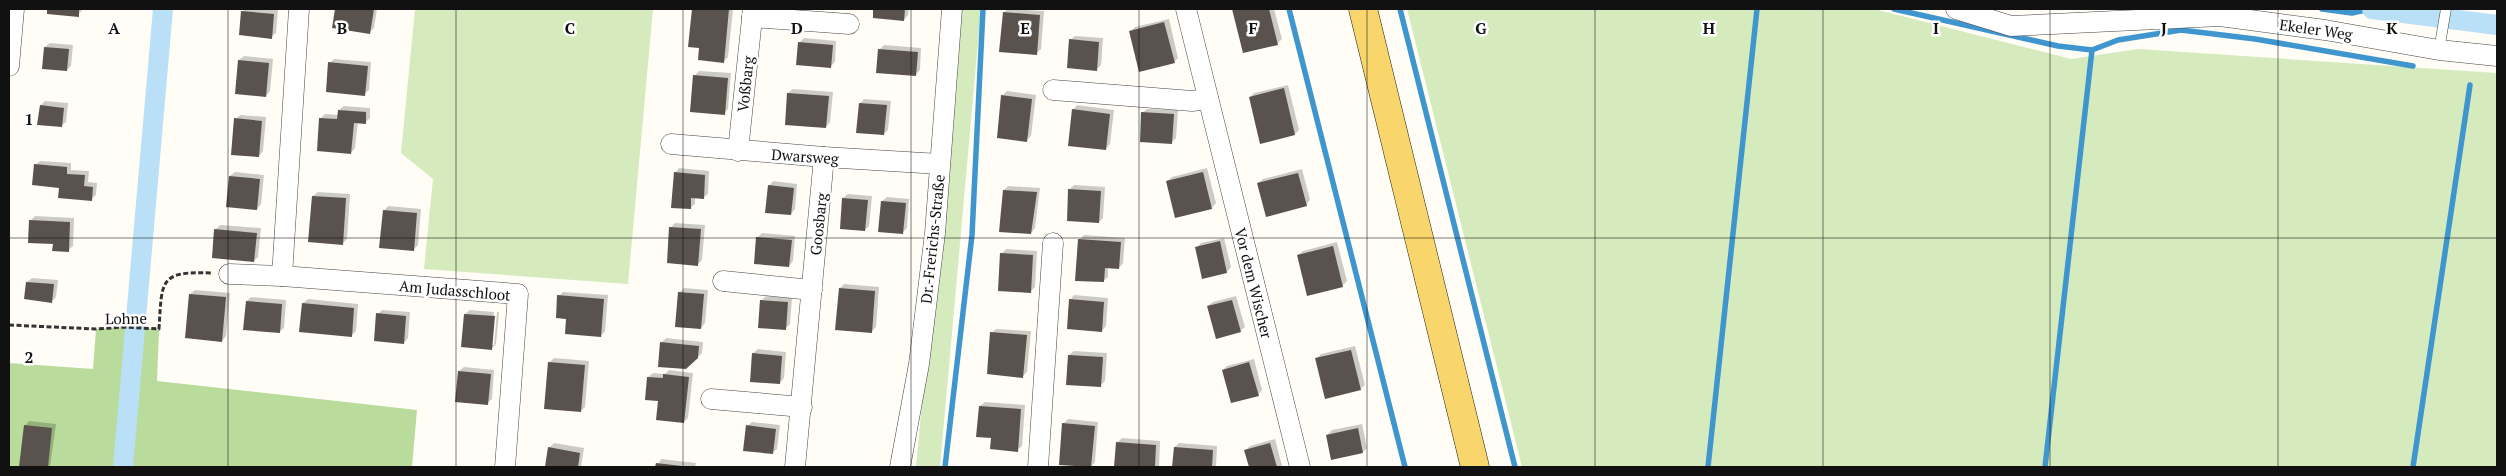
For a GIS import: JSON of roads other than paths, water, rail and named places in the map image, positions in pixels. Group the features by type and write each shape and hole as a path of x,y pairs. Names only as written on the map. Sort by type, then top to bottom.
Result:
{"main road":[{"path":"1363,9 1475,467"}],"street":[{"path":"9,66 14,9"},
{"path":"282,276 299,9"},
{"name":"Dr.-Frerichs-Straße","path":"900,467 918,364 935,233 952,9"},
{"name":"Vor dem Wischer","path":"1186,9 1300,467"},
{"name":"Ekeler Weg","path":"1956,9 2011,26 2220,16 2326,30 2439,50 2497,56"},
{"name":"Voßbarg","path":"738,151 753,13 849,24"},
{"path":"1052,90 1192,101 1208,98"},
{"name":"Dwarsweg","path":"671,144 738,151 940,164"},
{"name":"Goosbarg","path":"795,467 824,157"},
{"path":"1038,467 1053,244"},
{"name":"Am Judasschloot","path":"229,274 282,276 518,294 505,467"},
{"path":"723,281 812,290"},
{"path":"710,399 802,406"}],"lane":[{"path":"2439,50 2446,9"}],"waterway":[{"path":"123,467 163,9"},
{"path":"945,467 972,235 983,9"},
{"path":"1289,9 1405,467"},
{"path":"1400,9 1515,467"},
{"path":"1708,467 1757,9"},
{"path":"1894,9 2058,46 2092,50 2118,40 2181,30 2255,39 2413,66"},
{"path":"2322,9 2352,13 2370,9"},
{"path":"2372,9 2497,25"},
{"path":"2045,467 2092,50"},
{"path":"2413,467 2470,85"}]}
